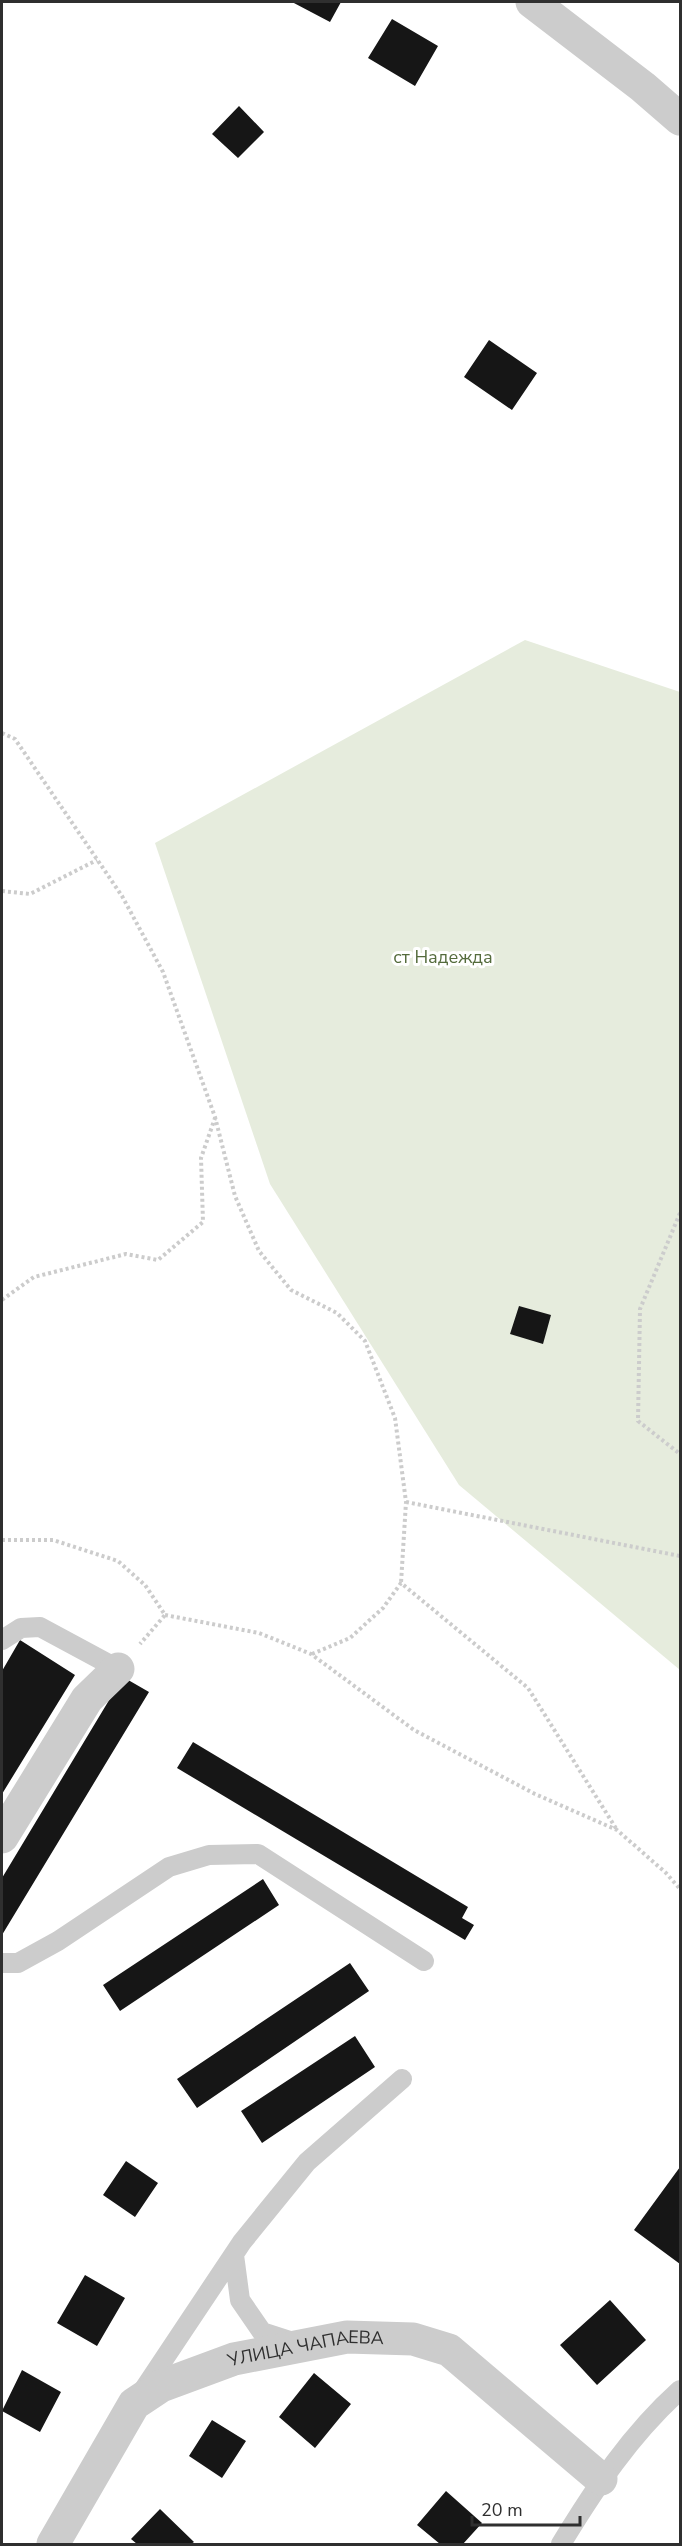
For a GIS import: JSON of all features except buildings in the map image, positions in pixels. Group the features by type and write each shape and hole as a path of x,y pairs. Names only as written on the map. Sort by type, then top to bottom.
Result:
{"street":[{"path":"532,2 681,119"},
{"path":"2,1837 87,1699 118,1669"},
{"name":"УЛИЦА ЧАПАЕВА","path":"52,2544 134,2404 161,2386 234,2359 347,2337 413,2339 449,2350 601,2479"}],"lane":[{"path":"2,1640 21,1628 40,1627 118,1669"},
{"path":"2,1963 18,1963 58,1941 169,1867 209,1855 258,1854 424,1961"},
{"path":"134,2404 234,2255 307,2162 402,2079"},
{"path":"234,2255 240,2300 262,2332 306,2346"},
{"path":"561,2544 601,2479 659,2409 681,2390"}],"path":[{"path":"2,732 15,740 122,896 163,972 215,1117 235,1196 259,1251 291,1290 337,1313 365,1341 395,1418 406,1502 401,1583 384,1608 350,1638 311,1654"},
{"path":"2,891 30,894 97,860"},
{"path":"2,1300 34,1277 126,1254 158,1260 203,1222 201,1158 215,1117"},
{"path":"681,1213 640,1309 638,1421 681,1454"},
{"path":"406,1502 681,1556"},
{"path":"2,1540 53,1540 118,1561 145,1585 165,1615 259,1634 311,1654 414,1730 535,1794 617,1830 666,1872 681,1889"},
{"path":"401,1583 528,1688 617,1830"},
{"path":"118,1669 165,1615"}],"green space":[{"name":"ст Надежда","path":"525,640 680,692 680,1670 459,1485 270,1184 155,843"}]}
